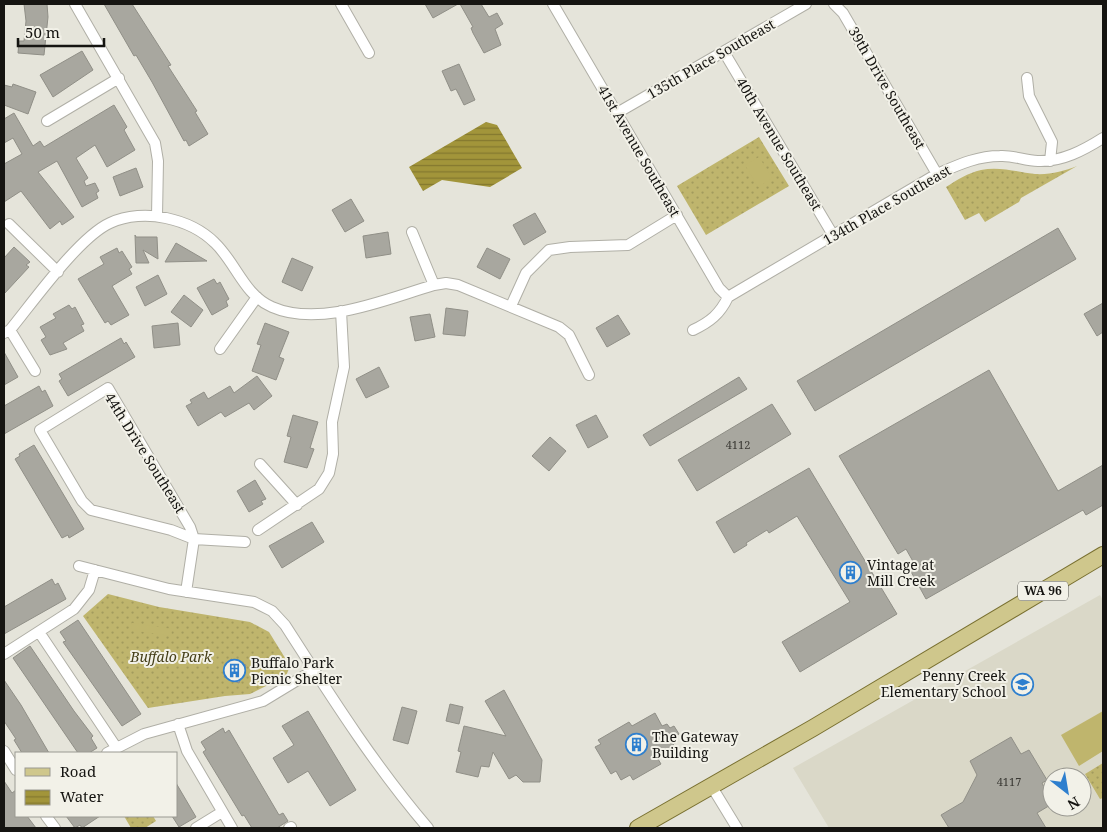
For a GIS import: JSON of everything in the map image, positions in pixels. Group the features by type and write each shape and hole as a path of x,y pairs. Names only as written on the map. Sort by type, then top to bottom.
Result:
{"main road":[{"name":"WA 96","path":"638,828 712,787 1103,555"}],"street":[{"path":"74,4 119,78 155,143 158,161 157,216"},
{"path":"341,4 369,53"},
{"name":"41st Avenue Southeast","path":"553,4 719,288 728,297"},
{"name":"135th Place Southeast","path":"617,112 806,4"},
{"name":"39th Drive Southeast","path":"834,4 843,13 937,174"},
{"name":"40th Avenue Southeast","path":"724,52 833,235"},
{"path":"47,121 119,78"},
{"path":"1027,78 1029,96 1052,142 1050,161"},
{"name":"134th Place Southeast","path":"693,330 708,323 722,310 728,297 937,174 963,162 989,156 1050,161 1082,150 1103,138"},
{"path":"35,371 7,332 83,244 110,223 138,216 157,216 179,221 208,235 220,247 257,297 271,307 302,314 340,312 446,283 458,285 559,326 569,335 588,375"},
{"path":"511,306 526,273 549,250 570,246 628,245 677,216"},
{"path":"9,224 58,272"},
{"path":"412,232 434,286"},
{"path":"220,349 257,297"},
{"path":"258,530 319,489 330,473 333,454 332,422 344,367 340,312"},
{"name":"44th Drive Southeast","path":"108,388 190,526 194,539 171,530 90,510 82,501 40,430 108,388"},
{"path":"260,464 296,505"},
{"path":"186,592 194,539 245,542"},
{"path":"79,566 186,592 254,602 272,611 285,625 392,785 428,828"},
{"path":"4,654 74,609 89,590 94,570"},
{"path":"39,632 116,747"},
{"path":"108,752 144,734 263,702 314,670"},
{"path":"178,724 187,752 232,828"},
{"path":"4,751 15,768"},
{"path":"712,787 737,828"},
{"path":"196,828 222,812"},
{"path":"47,817 55,828"}],"shaded area":[{"name":"Penny Creek Elementary School","path":"1100,595 1103,600 1103,828 829,828 793,768"}],"green space":[{"path":"759,137 789,186 706,235 677,186"},
{"path":"759,157 772,178 758,187 745,165"},
{"path":"1077,166 1021,198 1019,202 985,222 979,213 965,220 946,187 958,179 981,170 1001,169 1041,174 1067,170"},
{"name":"Buffalo Park","path":"108,594 159,607 250,622 269,632 290,666 286,676 250,694 148,708 83,616"},
{"path":"132,623 172,629 171,636 131,630"},
{"path":"1103,711 1103,751 1079,766 1061,735"},
{"path":"1103,763 1103,798 1100,799 1092,786 1092,770"},
{"path":"125,817 154,817 156,821 145,828 131,828"}],"water":[{"path":"486,122 497,125 522,168 490,187 442,180 423,191 409,167"}],"building":[{"path":"24,4 47,4 48,17 44,55 18,53 19,41 24,41 26,21"},
{"path":"104,4 132,4 171,65 168,66 197,111 195,112 208,134 189,146 186,140 184,141 152,82 136,55 134,56"},
{"path":"425,4 458,4 433,18"},
{"path":"460,4 481,4 489,17 497,13 503,24 495,29 501,45 484,53 473,33 471,28 473,27"},
{"path":"82,51 93,70 53,97 40,75"},
{"path":"459,64 475,100 464,105 456,89 451,91 442,71"},
{"path":"13,84 36,92 28,114 4,105 4,85 12,87"},
{"path":"114,105 127,127 124,130 135,150 107,167 95,145 76,158 88,178 84,181 86,186 95,183 99,191 96,193 98,198 82,207 57,161 38,172 74,217 62,225 60,221 50,229 21,191 4,202 4,164 22,154 13,138 4,143 4,119 14,113 33,146 40,141 44,147"},
{"path":"136,168 143,187 120,196 113,177"},
{"path":"351,199 364,221 345,232 332,210"},
{"path":"535,213 546,232 524,245 513,225"},
{"path":"1058,228 1076,259 815,411 797,381"},
{"path":"388,232 391,254 366,258 363,236"},
{"path":"135,235 136,237 157,237 158,259 143,250 149,263 136,263"},
{"path":"176,243 207,261 165,262"},
{"path":"14,247 30,262 26,265 29,267 4,294 4,258"},
{"path":"117,248 119,253 122,251 132,267 129,269 132,274 112,286 129,315 111,325 108,321 105,323 78,279 104,264 100,257"},
{"path":"487,248 510,259 500,279 477,267"},
{"path":"292,258 313,267 302,291 282,282"},
{"path":"158,275 167,294 145,306 136,287"},
{"path":"214,279 217,284 220,282 229,299 226,301 228,306 212,315 197,288"},
{"path":"184,295 203,310 191,327 171,312"},
{"path":"1103,303 1103,332 1097,336 1084,314"},
{"path":"69,305 72,309 75,307 84,324 81,325 84,331 63,343 67,349 50,355 41,340 46,337 40,327 56,318 53,314"},
{"path":"446,308 468,311 465,336 443,334"},
{"path":"430,314 435,337 415,341 410,317"},
{"path":"618,315 630,334 607,347 596,328"},
{"path":"178,323 180,345 154,348 152,326"},
{"path":"265,323 289,332 279,357 284,359 276,380 252,371 261,345 257,344"},
{"path":"121,338 124,344 126,342 135,357 68,396 59,381 62,379 59,374"},
{"path":"4,352 18,377 4,385"},
{"path":"379,367 389,387 366,398 356,379"},
{"path":"989,370 1058,491 1103,465 1103,505 1086,515 1083,510 926,599 909,568 915,565 906,549 898,554 839,456"},
{"path":"257,376 272,396 254,410 249,403 225,417 221,412 198,426 186,406 192,403 190,400 204,392 208,399 230,386 234,393"},
{"path":"739,377 747,389 650,446 643,435"},
{"path":"39,386 42,392 45,390 53,406 4,434 4,406"},
{"path":"772,404 791,434 697,491 678,460"},
{"path":"293,415 318,422 310,448 314,449 307,468 284,462 291,437 287,436"},
{"path":"596,415 608,437 588,448 576,425"},
{"path":"550,437 566,451 549,471 532,456"},
{"path":"34,445 84,529 69,538 68,535 62,538 15,459 20,456 19,454"},
{"name":"Vintage at Mill Creek","path":"809,468 897,614 800,672 782,642 850,602 797,516 769,533 767,530 734,553 716,522"},
{"path":"255,480 266,499 261,501 263,504 249,512 237,491"},
{"path":"312,522 324,542 282,568 269,546"},
{"path":"52,579 55,585 58,583 66,599 4,634 4,607"},
{"path":"78,620 141,714 122,726 63,642 66,641 60,632"},
{"path":"30,646 93,736 91,738 97,748 91,752 77,752 13,658"},
{"name":"Buffalo Park Picnic Shelter","path":"231,659 246,665 239,683 224,677"},
{"path":"4,680 48,752 21,752 14,740 16,739 4,721"},
{"path":"504,690 542,760 540,782 523,782 516,775 509,779 493,752 489,767 481,766 478,777 456,772 461,752 458,751 464,726 506,736 485,701"},
{"path":"450,704 463,707 459,724 446,721"},
{"path":"402,707 417,711 408,744 393,740"},
{"path":"308,711 356,790 330,806 308,771 288,783 273,758 294,745 282,726"},
{"name":"The Gateway Building","path":"655,713 662,726 667,724 670,728 674,726 679,734 675,737 677,742 673,744 676,749 658,759 661,764 633,780 630,775 621,780 616,771 611,774 595,747 601,744 598,740 629,722 632,726"},
{"path":"223,728 225,733 229,730 279,815 283,813 288,821 277,828 252,828 244,815 242,816 203,752 206,750 201,742"},
{"name":"Penny Creek Elementary School","path":"1011,737 1021,754 1029,750 1042,772 1042,810 1037,813 1046,828 949,828 941,815 963,802 977,775 970,761"},
{"path":"4,781 12,793 15,791 15,817 28,817 36,828 4,828"},
{"path":"178,786 196,817 179,827 173,817 178,817"},
{"path":"67,817 98,817 82,828 80,825 75,828"}],"place":[{"name":"Vintage at Mill Creek","path":"851,573"},
{"name":"Buffalo Park Picnic Shelter","path":"235,671"},
{"name":"Penny Creek Elementary School","path":"1022,684"},
{"name":"The Gateway Building","path":"636,745"}]}
